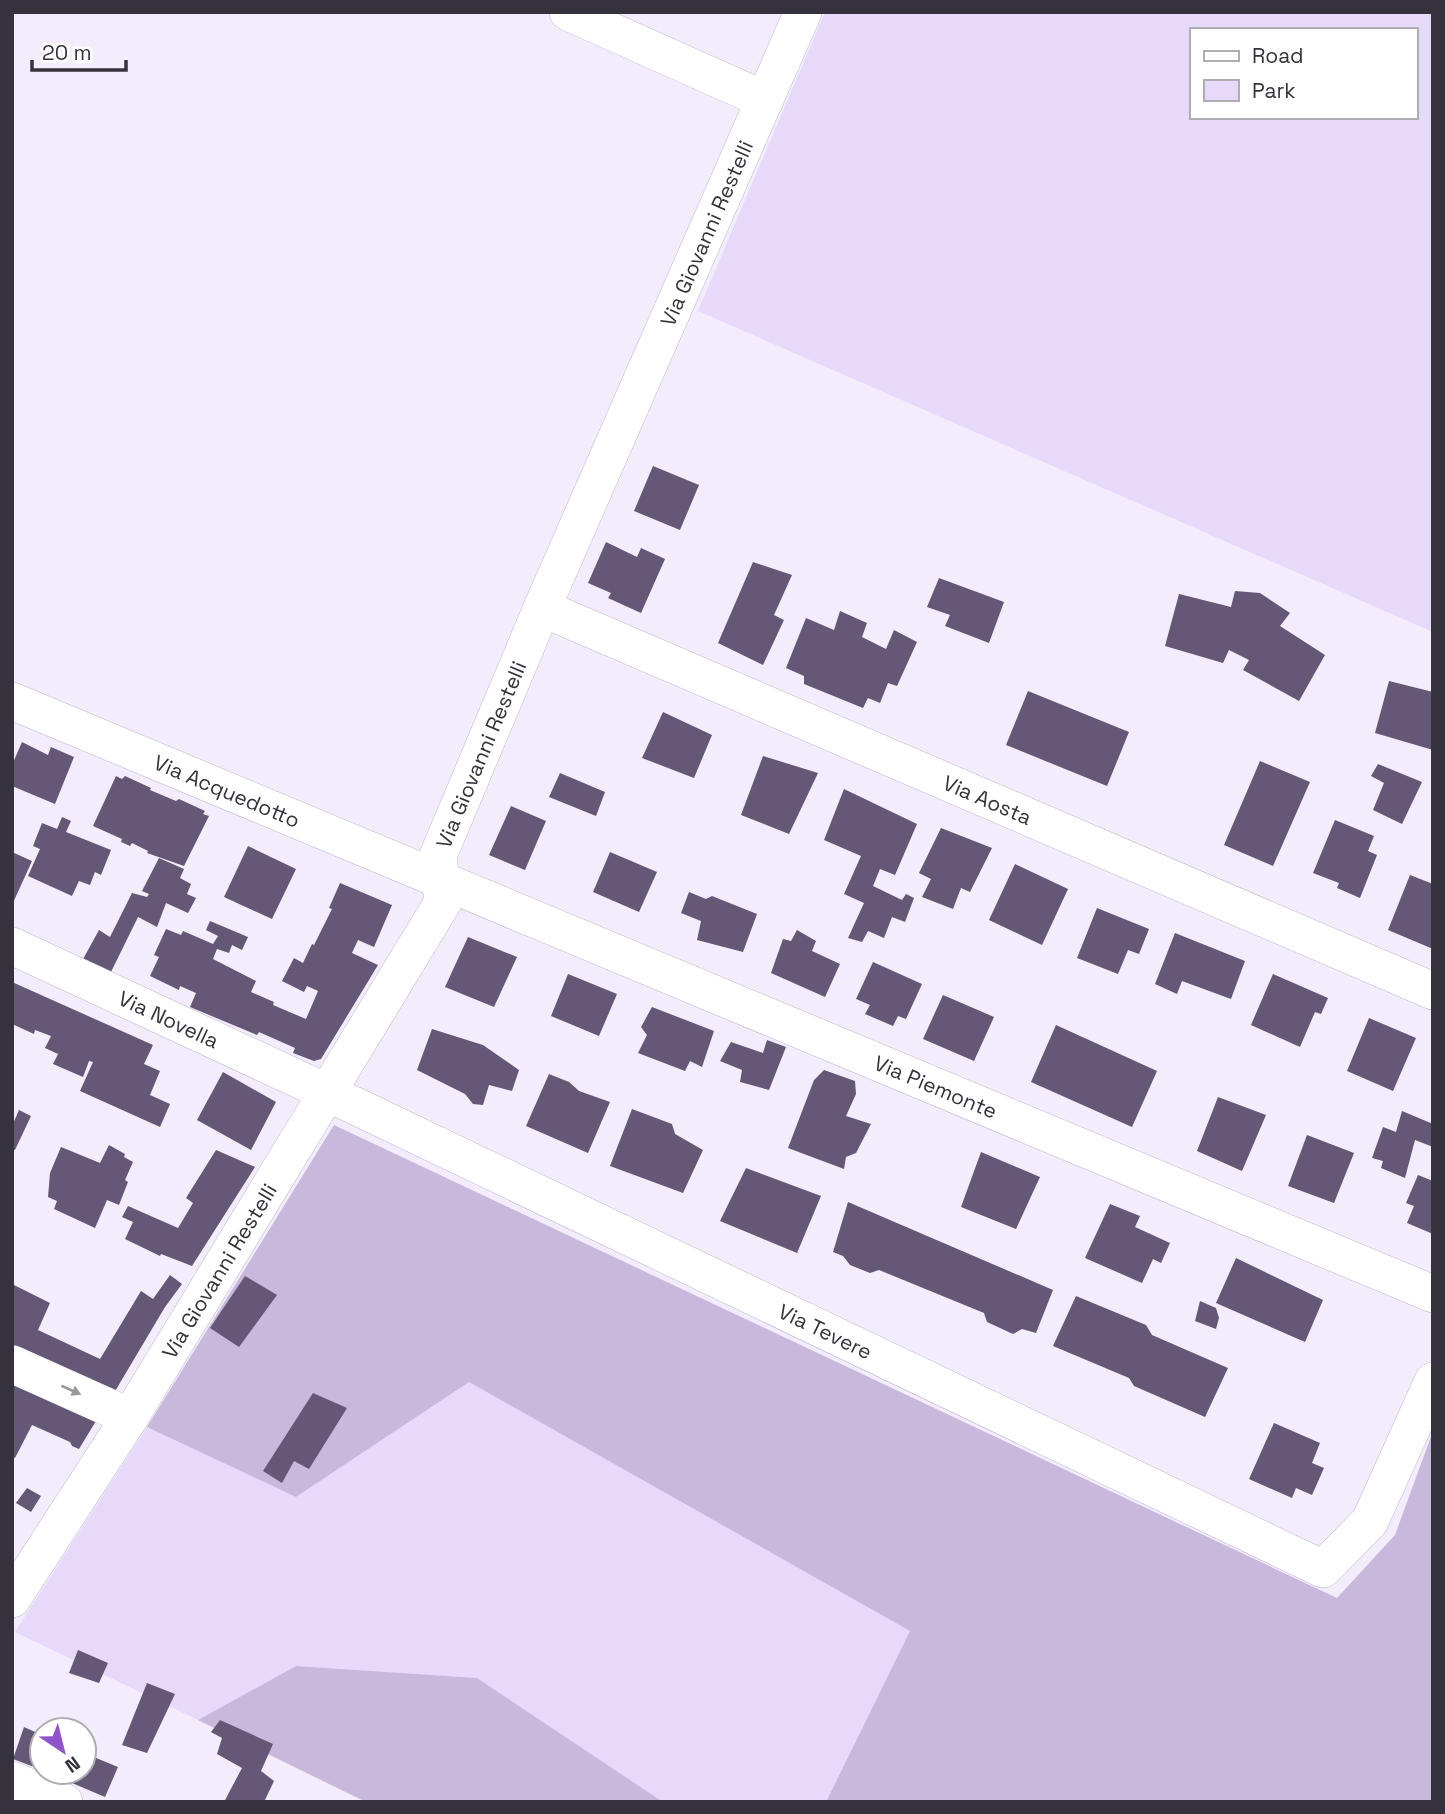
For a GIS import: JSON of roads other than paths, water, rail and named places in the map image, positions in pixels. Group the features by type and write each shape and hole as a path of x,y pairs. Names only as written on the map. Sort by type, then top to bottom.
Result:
{"street":[{"path":"568,12 765,100"},
{"name":"Via Giovanni Restelli","path":"12,1599 130,1417 443,902 438,856 542,608 803,12"},
{"name":"Via Aosta","path":"542,608 1433,991"},
{"name":"Via Acquedotto","path":"12,701 440,879"},
{"name":"Via Piemonte","path":"440,879 1433,1294"},
{"name":"Via Novella","path":"12,946 326,1093"},
{"name":"Via Tevere","path":"326,1093 1323,1569 1370,1521 1433,1381"},
{"path":"12,1364 130,1417"},
{"path":"12,1780 64,1802"}]}
